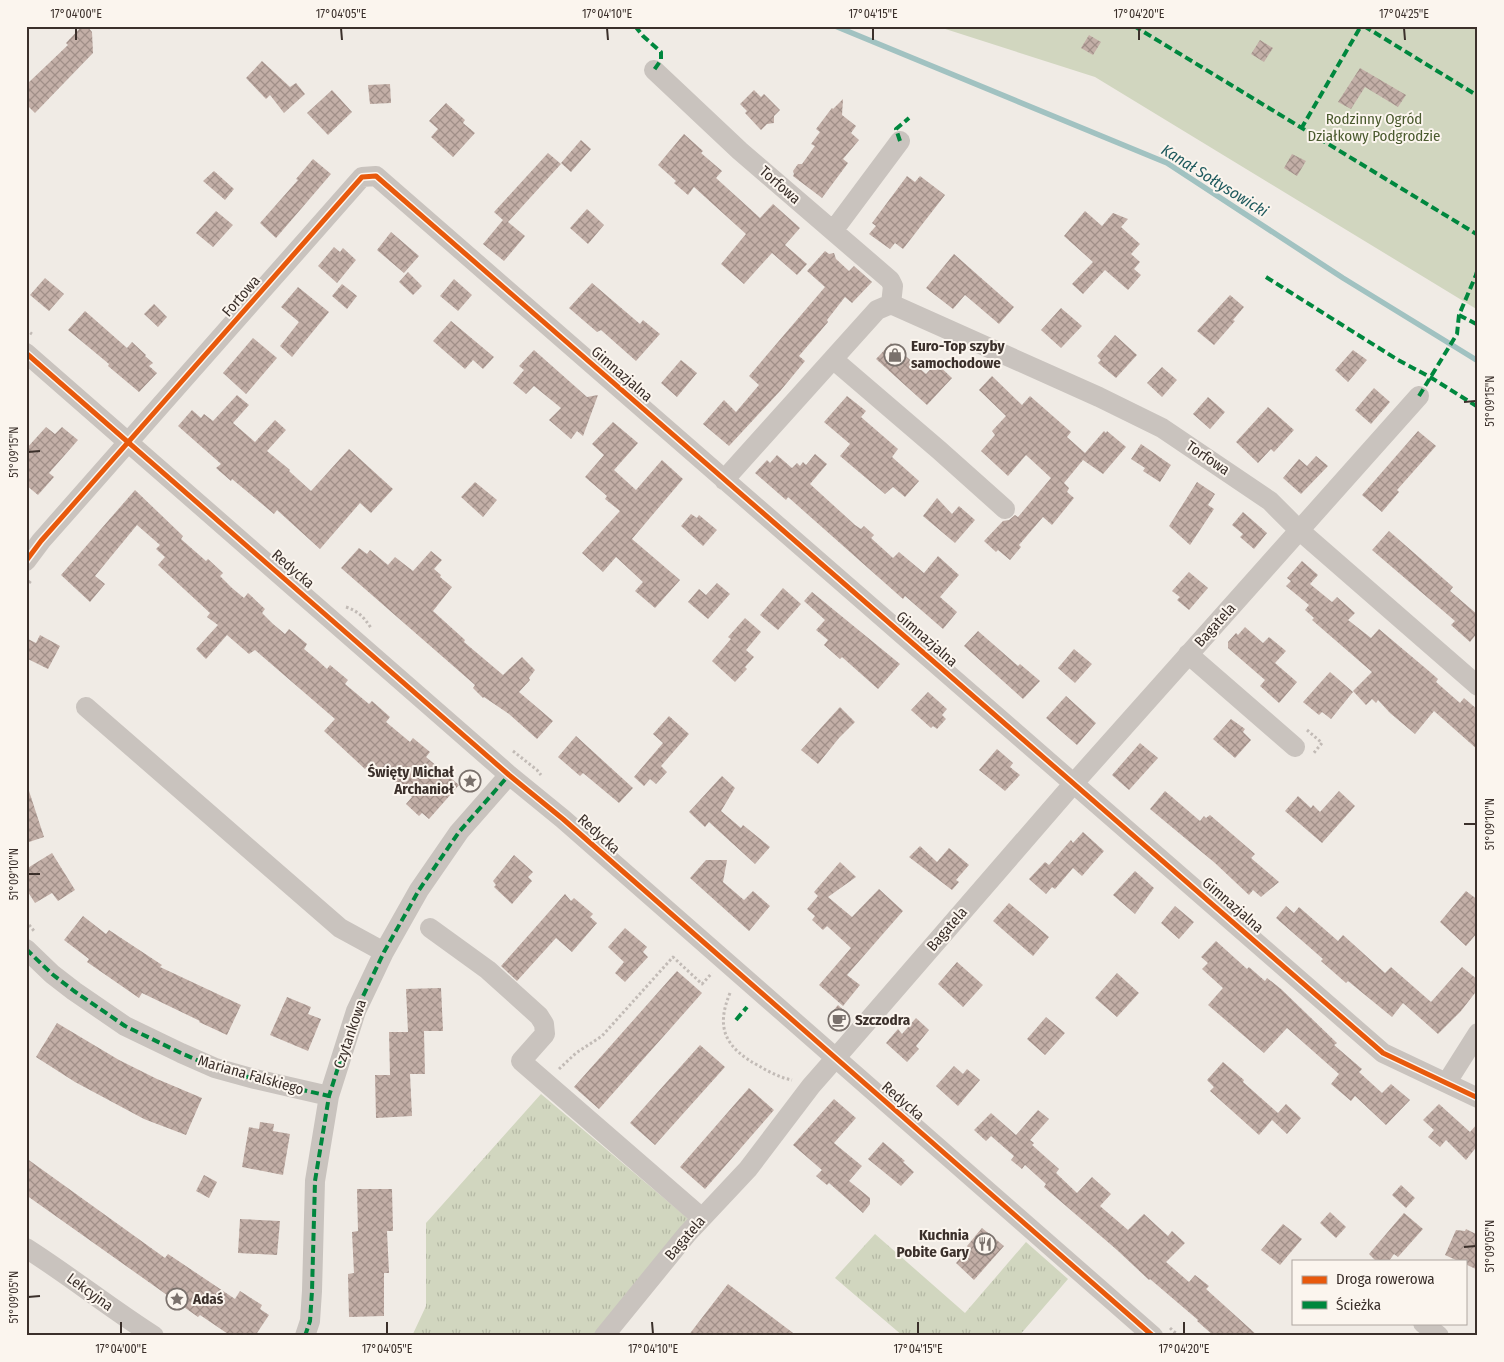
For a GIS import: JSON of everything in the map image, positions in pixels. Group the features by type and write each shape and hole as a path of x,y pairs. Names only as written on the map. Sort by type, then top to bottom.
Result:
{"street":[{"name":"Torfowa","path":"654,70 740,151 890,280 893,286 891,304 1099,397 1162,428 1270,501 1299,530 1478,686"},
{"path":"833,231 900,141"},
{"name":"Fortowa","path":"129,442 362,177 376,176"},
{"name":"Gimnazjalna","path":"376,176 1383,1053 1478,1098"},
{"path":"724,480 877,310 891,304"},
{"name":"Redycka","path":"26,353 509,775 563,819 1153,1336"},
{"path":"834,360 1005,509"},
{"name":"Bagatela","path":"604,1336 687,1234 748,1169 835,1058 1074,783 1419,396"},
{"path":"26,561 41,541 129,442"},
{"path":"1188,654 1295,747"},
{"path":"86,707 340,928 384,952"},
{"name":"Czytankowa","path":"305,1336 310,1321 315,1180 329,1096 356,1011 384,952 419,890 459,832 509,775"},
{"path":"430,928 488,970 540,1016 544,1024 545,1034 522,1061 702,1218"},
{"name":"Mariana Falskiego","path":"32,942 60,980 118,1021 180,1053 231,1072 329,1096"},
{"path":"1447,1082 1478,1033"},
{"name":"Lekcyjna","path":"26,1248 154,1336"},
{"path":"1424,1324 1439,1336"}],"path":[{"path":"26,921 32,942"},
{"path":"559,1070 576,1052 602,1036 673,957 702,984 713,972"},
{"path":"730,993 725,1006 723,1024 726,1038 730,1044 745,1058 758,1066 794,1080"}],"green space":[{"name":"Rodzinny Ogród Działkowy Podgrodzie","path":"936,26 1478,26 1478,310 1095,77"},
{"path":"541,1094 691,1221 594,1336 412,1336 426,1306 426,1223"},
{"path":"875,1234 965,1313 1026,1242 1068,1279 1019,1336 903,1336 835,1278"}],"building":[{"path":"82,26 87,26 92,32 93,53 35,113 26,104 26,85 68,45 66,43"},
{"path":"1089,35 1101,42 1093,55 1081,48"},
{"path":"1260,40 1273,48 1264,62 1251,54"},
{"path":"262,61 290,87 296,83 305,94 284,113 270,95 266,99 246,78"},
{"path":"1360,68 1406,95 1398,107 1365,87 1351,109 1338,102"},
{"path":"390,84 391,103 370,104 368,85"},
{"path":"332,90 352,112 328,135 307,113"},
{"path":"754,90 761,97 764,94 780,110 774,116 774,123 767,124 761,130 745,113 747,111 740,104"},
{"path":"843,99 842,115 856,126 851,133 859,140 843,159 848,163 822,198 793,176 793,171 798,164 802,164 815,146 811,144 820,132 816,129 832,108"},
{"path":"446,103 465,120 463,123 475,133 453,157 431,137 438,129 429,121"},
{"path":"684,134 703,151 701,153 722,171 716,178 760,218 773,204 800,228 785,245 807,264 797,275 772,253 744,284 721,264 746,234 694,187 688,195 658,165"},
{"path":"581,140 591,149 571,172 561,163"},
{"path":"548,153 561,164 508,222 525,236 504,261 483,244 503,220 494,212"},
{"path":"1292,154 1306,161 1297,176 1284,168"},
{"path":"313,159 331,174 276,238 260,223 298,180 296,179"},
{"path":"214,171 234,189 225,200 203,181"},
{"path":"907,176 915,182 920,176 945,195 903,249 895,243 890,249 869,234 876,226 872,223"},
{"path":"587,209 604,225 588,244 570,228"},
{"path":"216,211 233,225 213,247 196,233"},
{"path":"1085,211 1102,226 1113,213 1128,219 1121,227 1140,244 1131,254 1140,262 1134,269 1141,275 1128,290 1105,270 1083,294 1072,284 1093,262 1064,236"},
{"path":"391,232 419,256 404,273 377,250"},
{"path":"334,247 340,252 343,248 356,260 337,283 318,266"},
{"path":"825,251 829,254 834,253 836,259 849,271 854,266 872,282 852,303 845,297 827,320 828,322 799,356 805,361 729,446 703,424 724,400 736,412 759,385 749,376 825,287 807,271"},
{"path":"954,254 1014,307 999,324 965,295 953,309 926,288"},
{"path":"408,272 422,286 413,295 399,282"},
{"path":"45,278 64,294 49,311 30,295"},
{"path":"454,279 472,295 458,311 440,296"},
{"path":"592,283 640,324 643,320 660,334 636,361 601,330 597,332 569,308"},
{"path":"342,284 357,296 347,309 332,296"},
{"path":"298,287 329,312 292,357 280,346 299,322 281,307"},
{"path":"1230,295 1244,307 1233,320 1235,321 1214,345 1197,331"},
{"path":"154,304 167,317 158,327 144,314"},
{"path":"1061,308 1082,326 1061,348 1041,330"},
{"path":"85,311 127,348 132,342 153,363 149,366 157,373 139,392 68,330"},
{"path":"451,321 494,357 483,369 473,360 465,369 433,341"},
{"path":"1115,335 1137,355 1116,378 1098,363 1101,360 1097,356"},
{"path":"253,338 277,358 246,394 223,373"},
{"path":"891,343 926,374 936,363 952,378 927,405 876,359"},
{"path":"534,350 587,397 598,395 583,436 577,431 571,439 549,420 561,408 534,386 526,394 513,383 524,370 519,366"},
{"path":"1353,350 1367,360 1348,382 1335,370"},
{"path":"681,360 697,373 677,397 661,383"},
{"path":"1162,367 1177,380 1162,397 1147,383"},
{"path":"992,376 1022,405 1030,396 1071,432 1067,437 1085,453 1104,431 1106,433 1107,431 1126,447 1103,474 1083,460 1064,483 1069,488 1067,492 1074,498 1052,525 1043,517 1019,545 1021,547 1010,560 998,550 996,552 984,541 1003,521 1009,520 1015,515 1018,517 1051,478 1026,455 1008,476 981,451 995,435 992,431 1006,416 979,390"},
{"path":"1374,388 1390,402 1371,424 1355,410"},
{"path":"237,395 249,405 233,423 255,442 275,420 286,430 267,451 311,491 349,449 393,489 371,513 360,503 320,549 277,510 274,514 232,479 231,481 216,468 221,464 178,426 192,410 201,418 204,414 213,421"},
{"path":"847,396 866,411 861,417 898,449 892,457 919,481 905,497 893,487 885,494 840,456 850,444 824,422"},
{"path":"1208,397 1225,412 1210,429 1193,414"},
{"path":"1268,407 1294,430 1274,452 1271,449 1258,463 1236,442"},
{"path":"613,422 638,443 614,470 636,490 662,460 683,479 632,539 680,580 655,608 635,591 643,582 616,557 603,572 582,553 620,511 605,499 607,496 585,477 604,455 592,444"},
{"path":"46,427 55,434 62,427 78,440 49,473 54,477 38,495 26,485 26,449"},
{"path":"1418,431 1436,446 1397,490 1399,492 1382,512 1362,495"},
{"path":"1141,444 1171,465 1160,482 1143,471 1145,468 1131,459"},
{"path":"815,454 827,464 810,484 855,525 861,529 864,526 874,535 871,538 893,558 899,552 924,573 938,556 959,575 940,597 957,612 943,629 905,596 903,599 788,497 786,500 755,473 767,460 770,463 777,455 792,468 797,463 800,466 803,462 806,465"},
{"path":"1316,456 1328,466 1301,494 1283,478 1299,459 1307,466"},
{"path":"475,482 497,500 483,517 461,497"},
{"path":"1197,482 1215,494 1208,505 1214,509 1190,545 1169,526"},
{"path":"135,490 183,536 181,539 223,573 220,576 232,588 244,598 248,593 265,609 262,613 273,624 285,634 289,629 307,644 304,649 327,669 330,665 348,680 345,684 369,704 372,701 390,717 386,722 410,742 413,738 430,752 426,757 459,785 429,819 422,813 419,816 406,804 412,797 371,761 365,769 324,731 335,719 255,650 249,654 227,635 206,659 196,649 218,625 207,617 210,613 158,565 165,557 156,549 160,545 137,525 95,576 105,584 90,602 61,575"},
{"path":"937,498 952,514 959,506 975,520 955,543 923,516"},
{"path":"1243,512 1267,533 1254,549 1240,537 1243,534 1232,525"},
{"path":"691,514 697,518 699,515 717,530 703,546 681,526"},
{"path":"1389,531 1453,587 1450,591 1478,615 1478,632 1470,642 1451,625 1455,621 1372,550"},
{"path":"359,548 367,554 370,550 388,565 395,557 413,571 431,551 442,560 434,569 452,587 433,611 465,640 464,642 503,675 522,657 535,670 529,678 530,680 519,692 553,721 537,739 509,714 483,698 473,688 475,685 341,568"},
{"path":"1302,561 1318,575 1310,584 1332,602 1337,597 1355,613 1348,620 1371,638 1379,629 1438,679 1436,682 1460,703 1464,698 1478,710 1478,750 1434,711 1415,734 1378,700 1376,703 1372,699 1366,705 1353,691 1372,672 1312,620 1314,618 1305,610 1309,605 1286,586 1291,581 1287,578"},
{"path":"1189,572 1208,588 1189,610 1177,600 1180,597 1172,591"},
{"path":"717,583 730,594 708,619 688,602 699,589 706,595"},
{"path":"783,588 801,604 778,630 760,615"},
{"path":"812,592 900,664 878,689 842,657 840,659 824,645 828,640 816,630 825,620 804,601"},
{"path":"745,618 761,632 746,650 754,657 745,667 747,669 735,682 712,661 731,639 728,637"},
{"path":"1245,627 1263,643 1269,637 1286,651 1275,663 1297,682 1279,703 1260,686 1265,680 1228,648 1228,642"},
{"path":"978,631 1018,666 1020,664 1040,681 1023,699 964,646"},
{"path":"40,635 60,646 48,669 26,658 26,638 36,643"},
{"path":"1074,649 1092,664 1075,683 1058,668"},
{"path":"1330,672 1353,692 1331,719 1322,712 1319,715 1303,702"},
{"path":"928,692 947,709 942,715 946,719 937,729 933,726 931,728 911,710"},
{"path":"1066,696 1096,723 1077,745 1046,718"},
{"path":"840,707 855,722 818,764 801,750"},
{"path":"669,716 689,734 661,766 667,772 656,784 650,779 644,786 634,777 663,743 653,734"},
{"path":"1231,719 1245,729 1243,732 1251,740 1235,758 1213,739"},
{"path":"576,736 633,788 619,803 583,773 580,776 558,757"},
{"path":"1140,743 1158,758 1129,790 1112,775"},
{"path":"997,749 1013,763 1010,767 1020,775 1005,791 979,770"},
{"path":"722,776 735,788 721,811 741,828 743,825 770,847 755,864 709,822 705,827 689,812"},
{"path":"29,791 44,837 26,843 26,792"},
{"path":"1165,791 1200,821 1204,816 1206,818 1210,815 1255,854 1251,858 1279,882 1261,897 1253,890 1249,895 1215,863 1150,809"},
{"path":"1339,791 1355,806 1322,843 1285,811 1298,796 1311,808 1313,805 1320,812"},
{"path":"1083,832 1104,851 1082,876 1073,868 1055,889 1052,887 1046,894 1029,879 1045,862 1049,865 1071,840 1073,843"},
{"path":"920,846 937,862 949,848 969,865 956,880 959,882 952,890 909,857"},
{"path":"52,853 75,890 58,901 52,893 35,903 26,889 26,869"},
{"path":"514,855 533,872 528,877 532,881 512,904 494,887 496,885 493,881"},
{"path":"706,860 727,860 723,882 744,900 753,891 770,906 749,931 690,878"},
{"path":"840,862 856,877 828,897 852,917 879,889 903,911 847,975 860,985 843,1006 819,985 851,948 827,926 823,930 812,920 815,916 807,909 818,896 814,892"},
{"path":"1135,871 1154,888 1135,914 1113,895"},
{"path":"1466,891 1478,900 1478,932 1466,946 1440,922"},
{"path":"565,894 571,901 574,898 593,914 590,917 597,923 572,952 556,938 517,981 501,966"},
{"path":"1009,903 1049,937 1033,956 993,921"},
{"path":"1175,906 1194,922 1179,939 1161,923"},
{"path":"1286,906 1294,913 1299,907 1338,941 1343,935 1385,973 1391,967 1431,1002 1462,967 1478,980 1478,989 1461,1011 1438,1034 1403,1003 1392,1017 1348,981 1346,983 1321,961 1323,959 1276,918"},
{"path":"83,916 106,934 109,930 162,965 160,967 241,1005 227,1035 142,993 139,998 87,962 89,959 64,940"},
{"path":"625,928 647,947 643,952 648,957 625,982 615,973 624,962 608,947"},
{"path":"1216,941 1247,969 1249,967 1265,981 1267,978 1281,989 1337,1043 1334,1045 1362,1069 1359,1072 1382,1093 1391,1084 1410,1100 1386,1125 1355,1096 1351,1101 1331,1084 1339,1074 1287,1028 1264,1053 1208,1005 1223,988 1202,969 1208,963 1201,957"},
{"path":"957,962 983,985 963,1007 938,984"},
{"path":"677,971 702,993 599,1109 574,1087"},
{"path":"1117,973 1139,993 1117,1017 1095,998"},
{"path":"441,988 443,1031 424,1031 425,1074 410,1074 412,1116 376,1118 375,1075 390,1075 389,1032 408,1032 406,989"},
{"path":"287,997 311,1007 308,1014 321,1019 308,1051 270,1035"},
{"path":"838,1005 850,1016 840,1028 828,1017"},
{"path":"1046,1017 1065,1033 1045,1055 1027,1039"},
{"path":"916,1018 929,1030 916,1046 919,1049 907,1062 886,1043 898,1029 902,1034"},
{"path":"57,1023 119,1060 202,1098 186,1135 144,1119 75,1082 36,1057"},
{"path":"700,1045 725,1067 655,1145 630,1123"},
{"path":"1223,1062 1278,1113 1286,1104 1301,1118 1287,1134 1272,1120 1259,1135 1210,1091 1214,1087 1207,1080"},
{"path":"954,1066 963,1074 967,1069 980,1080 958,1106 936,1086"},
{"path":"749,1088 774,1110 705,1189 680,1167"},
{"path":"834,1099 856,1118 834,1143 862,1166 849,1181 870,1198 870,1204 863,1213 829,1183 827,1185 816,1176 822,1170 793,1145"},
{"path":"1439,1104 1470,1132 1478,1123 1478,1145 1466,1160 1446,1140 1440,1147 1428,1137 1434,1130 1423,1120"},
{"path":"1038,1110 1049,1119 1030,1140 1034,1143 1032,1145 1059,1169 1056,1173 1077,1193 1092,1177 1111,1194 1100,1206 1128,1230 1144,1214 1168,1236 1172,1231 1185,1243 1166,1262 1189,1282 1195,1275 1209,1286 1206,1289 1258,1336 1214,1336 1044,1187 1046,1184 1025,1165 1022,1169 1011,1160 1014,1156 991,1136 986,1141 974,1130 991,1113 1016,1135"},
{"path":"260,1122 274,1124 273,1131 290,1134 283,1175 242,1167 249,1127 259,1129"},
{"path":"883,1142 905,1161 903,1162 914,1172 901,1186 868,1159"},
{"path":"26,1158 165,1258 168,1254 235,1299 240,1291 262,1305 260,1309 269,1315 255,1336 231,1336 200,1315 198,1317 26,1195"},
{"path":"204,1175 217,1182 209,1198 196,1191"},
{"path":"1401,1185 1415,1198 1406,1208 1392,1195"},
{"path":"357,1189 392,1189 393,1231 387,1231 389,1273 384,1273 384,1316 349,1317 348,1274 354,1273 352,1232 358,1231"},
{"path":"1330,1212 1346,1227 1336,1238 1320,1223"},
{"path":"1404,1213 1423,1229 1398,1257 1394,1254 1390,1260 1375,1260 1369,1254"},
{"path":"240,1219 280,1221 277,1255 238,1253"},
{"path":"1283,1224 1302,1239 1280,1265 1261,1250"},
{"path":"982,1228 1004,1246 974,1280 956,1263"},
{"path":"1466,1229 1478,1235 1478,1270 1466,1264 1466,1260 1456,1260 1445,1255 1456,1230 1465,1231"},
{"path":"728,1284 797,1336 688,1336"}],"waterway":[{"name":"Kanał Sołtysowicki","path":"835,26 1167,163 1343,278 1478,361"}],"marked path":[{"path":"635,26 661,52 661,60 654,70"},
{"path":"1134,26 1478,235"},
{"path":"1301,129 1361,26"},
{"path":"1364,26 1478,96"},
{"path":"900,141 896,129 909,118"},
{"path":"1419,396 1457,334 1459,315 1478,268"},
{"path":"1266,277 1398,360 1430,377 1478,407"},
{"path":"1459,315 1478,325"},
{"path":"305,1336 310,1321 312,1291 315,1181 329,1096 356,1011 384,952 419,890 459,832 509,775"},
{"path":"26,949 52,974 125,1026 215,1068 329,1096"},
{"path":"736,1020 747,1007"}],"cycle path":[{"path":"26,561 41,541 362,177 376,176 1383,1053 1478,1098"},
{"path":"26,353 509,775 563,819 1153,1336"}],"place":[{"name":"Euro-Top szyby samochodowe","path":"895,355"},
{"name":"Święty Michał Archanioł","path":"470,781"},
{"name":"Szczodra","path":"839,1020"},
{"name":"Kuchnia Pobite Gary","path":"985,1244"},
{"name":"Adaś","path":"177,1299"}]}
